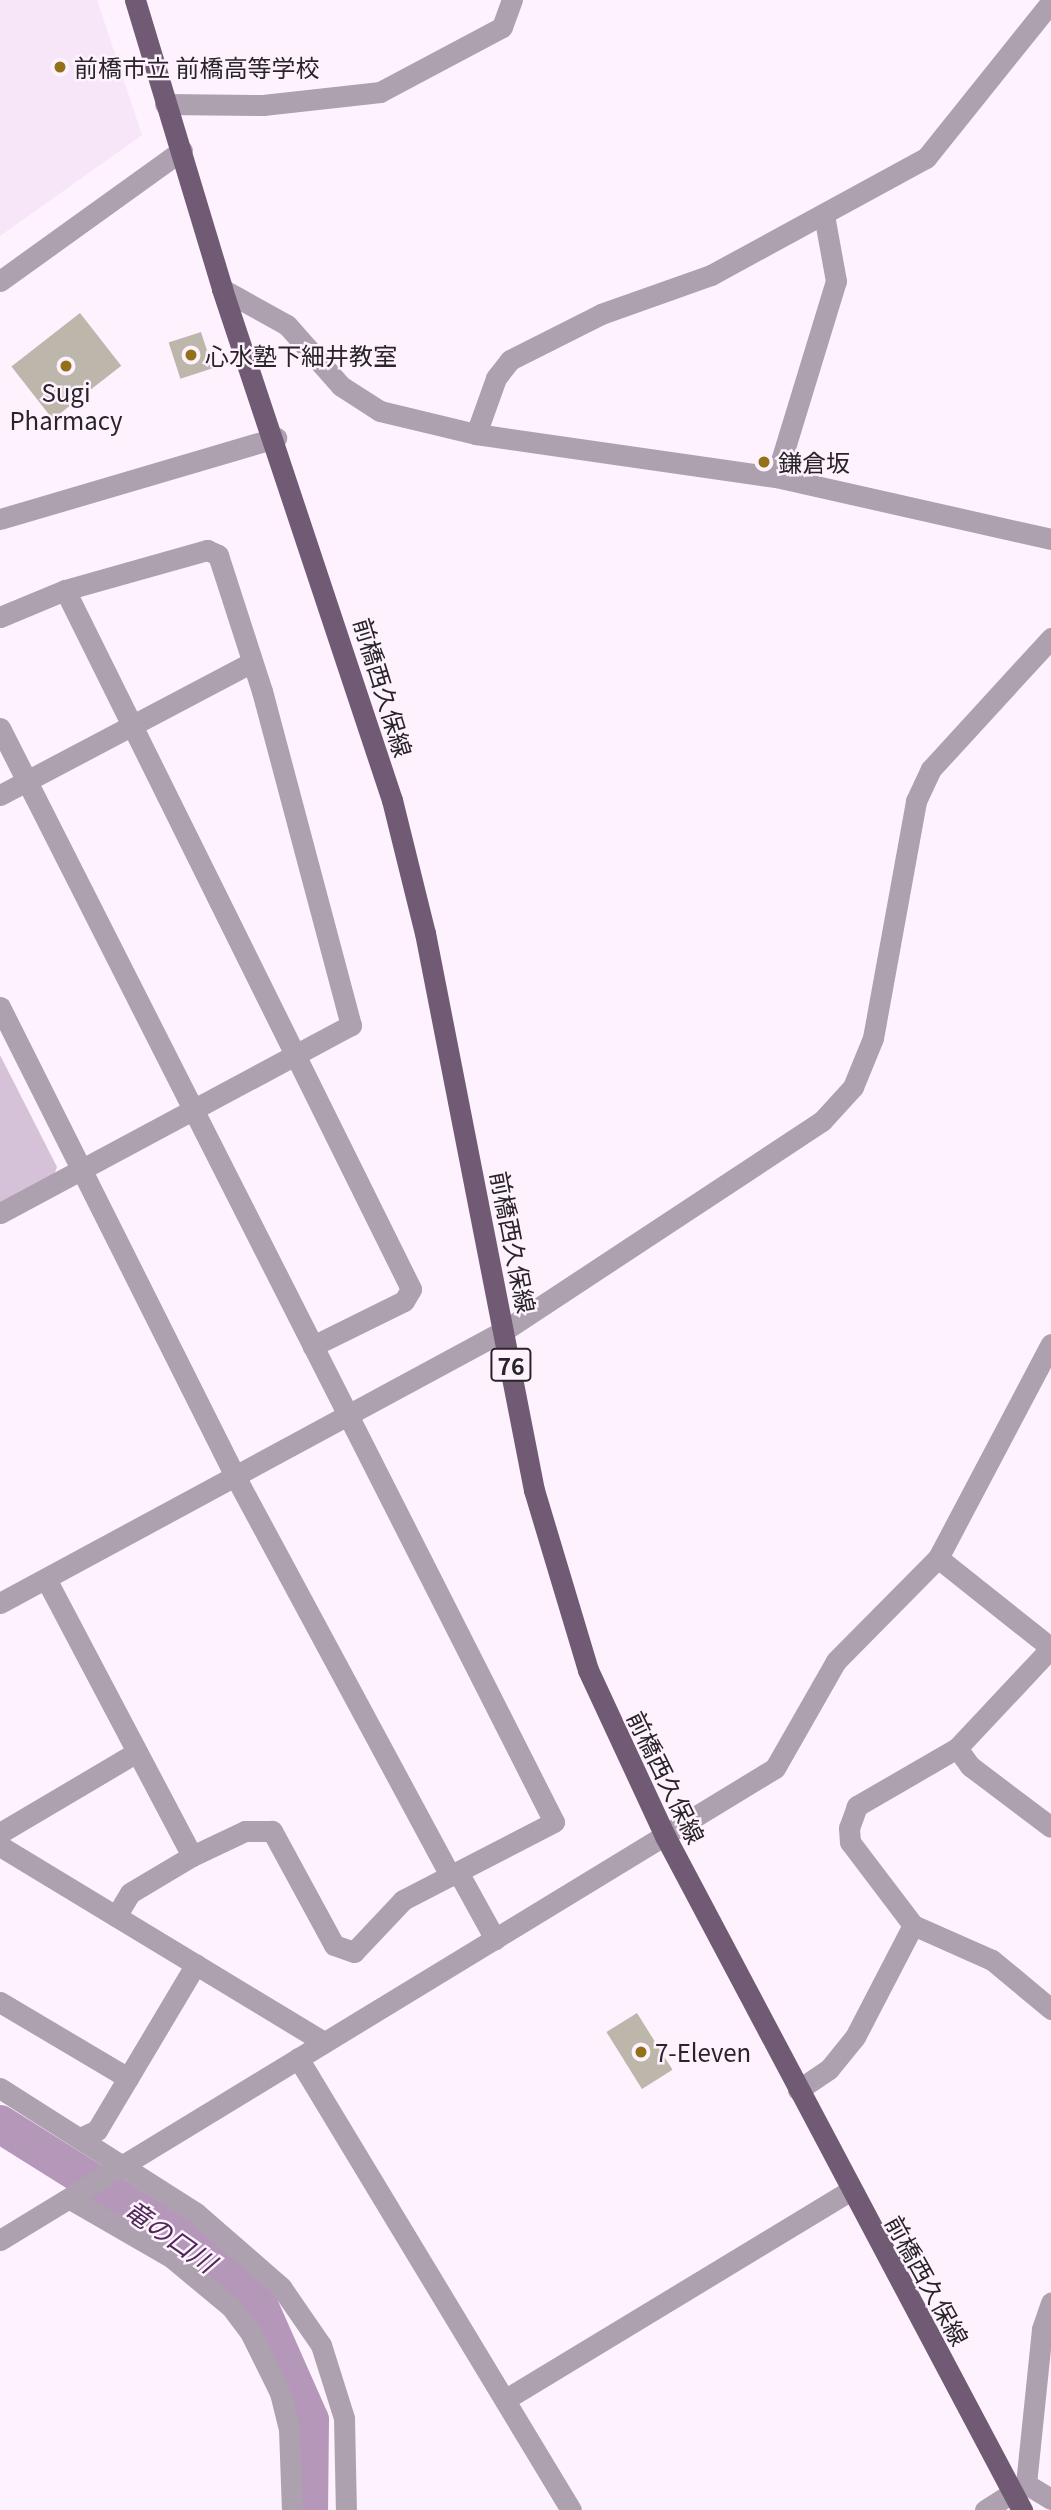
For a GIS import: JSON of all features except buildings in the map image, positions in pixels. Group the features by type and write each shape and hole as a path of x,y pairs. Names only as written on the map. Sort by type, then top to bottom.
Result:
{"main road":[{"name":"前橋西久保線","path":"135,0 222,289 276,438 395,813 555,1575 588,1670 666,1836 849,2191 1019,2486 1022,2510"}],"street":[{"path":"165,104 263,104 380,92 502,27 512,0"},
{"path":"476,433 496,378 510,360 601,314 711,275 926,158 1051,2"},
{"path":"0,281 182,150"},
{"path":"776,477 836,281 824,215"},
{"path":"222,289 287,325 341,386 380,411 476,433 776,477 1051,539"},
{"path":"0,519 276,438"},
{"path":"0,617 65,590 207,550 218,555 351,1025 0,1213"},
{"path":"65,590 411,1289 404,1300 313,1346"},
{"path":"0,1603 505,1331 822,1121 853,1087 873,1038 916,802 931,769 1051,638"},
{"path":"0,795 250,663"},
{"path":"0,728 554,1822 403,1900 354,1952 334,1945 272,1831 245,1831 192,1857 130,1893 116,1916"},
{"path":"0,1007 235,1476 454,1874 495,1939"},
{"path":"0,2240 775,1768 836,1661 938,1558 1051,1344"},
{"path":"938,1558 1051,1648 957,1748 857,1806 849,1828 850,1842 913,1925 992,1960 1051,2009"},
{"path":"46,1579 192,1857"},
{"path":"957,1748 970,1766 1051,1827"},
{"path":"0,1833 137,1752"},
{"path":"0,1846 324,2042"},
{"path":"798,2090 829,2069 855,2037 913,1925"},
{"path":"80,2138 97,2130 196,1964"},
{"path":"0,2003 128,2078"},
{"path":"298,2059 572,2510"},
{"path":"0,2088 80,2138 237,2245 281,2287 320,2345 344,2418 346,2510"},
{"path":"506,2399 849,2191"},
{"path":"74,2196 173,2258 231,2307 250,2334 280,2393 289,2429 292,2510"},
{"path":"985,2510 1019,2486 1042,2329 1051,2303"},
{"path":"1019,2486 1051,2499"}],"shaded area":[{"name":"前橋市立 前橋高等学校","path":"0,0 97,0 142,135 0,236"},
{"path":"0,1055 57,1167 54,1175 0,1203"}],"waterway":[{"name":"竜の口川","path":"0,2124 199,2249 259,2305 310,2420 309,2510"}],"place":[{"name":"前橋市立 前橋高等学校","path":"60,67"},
{"name":"心水塾下細井教室","path":"191,355"},
{"name":"Sugi Pharmacy","path":"66,366"},
{"name":"鎌倉坂","path":"764,462"},
{"name":"7-Eleven","path":"641,2052"}]}
